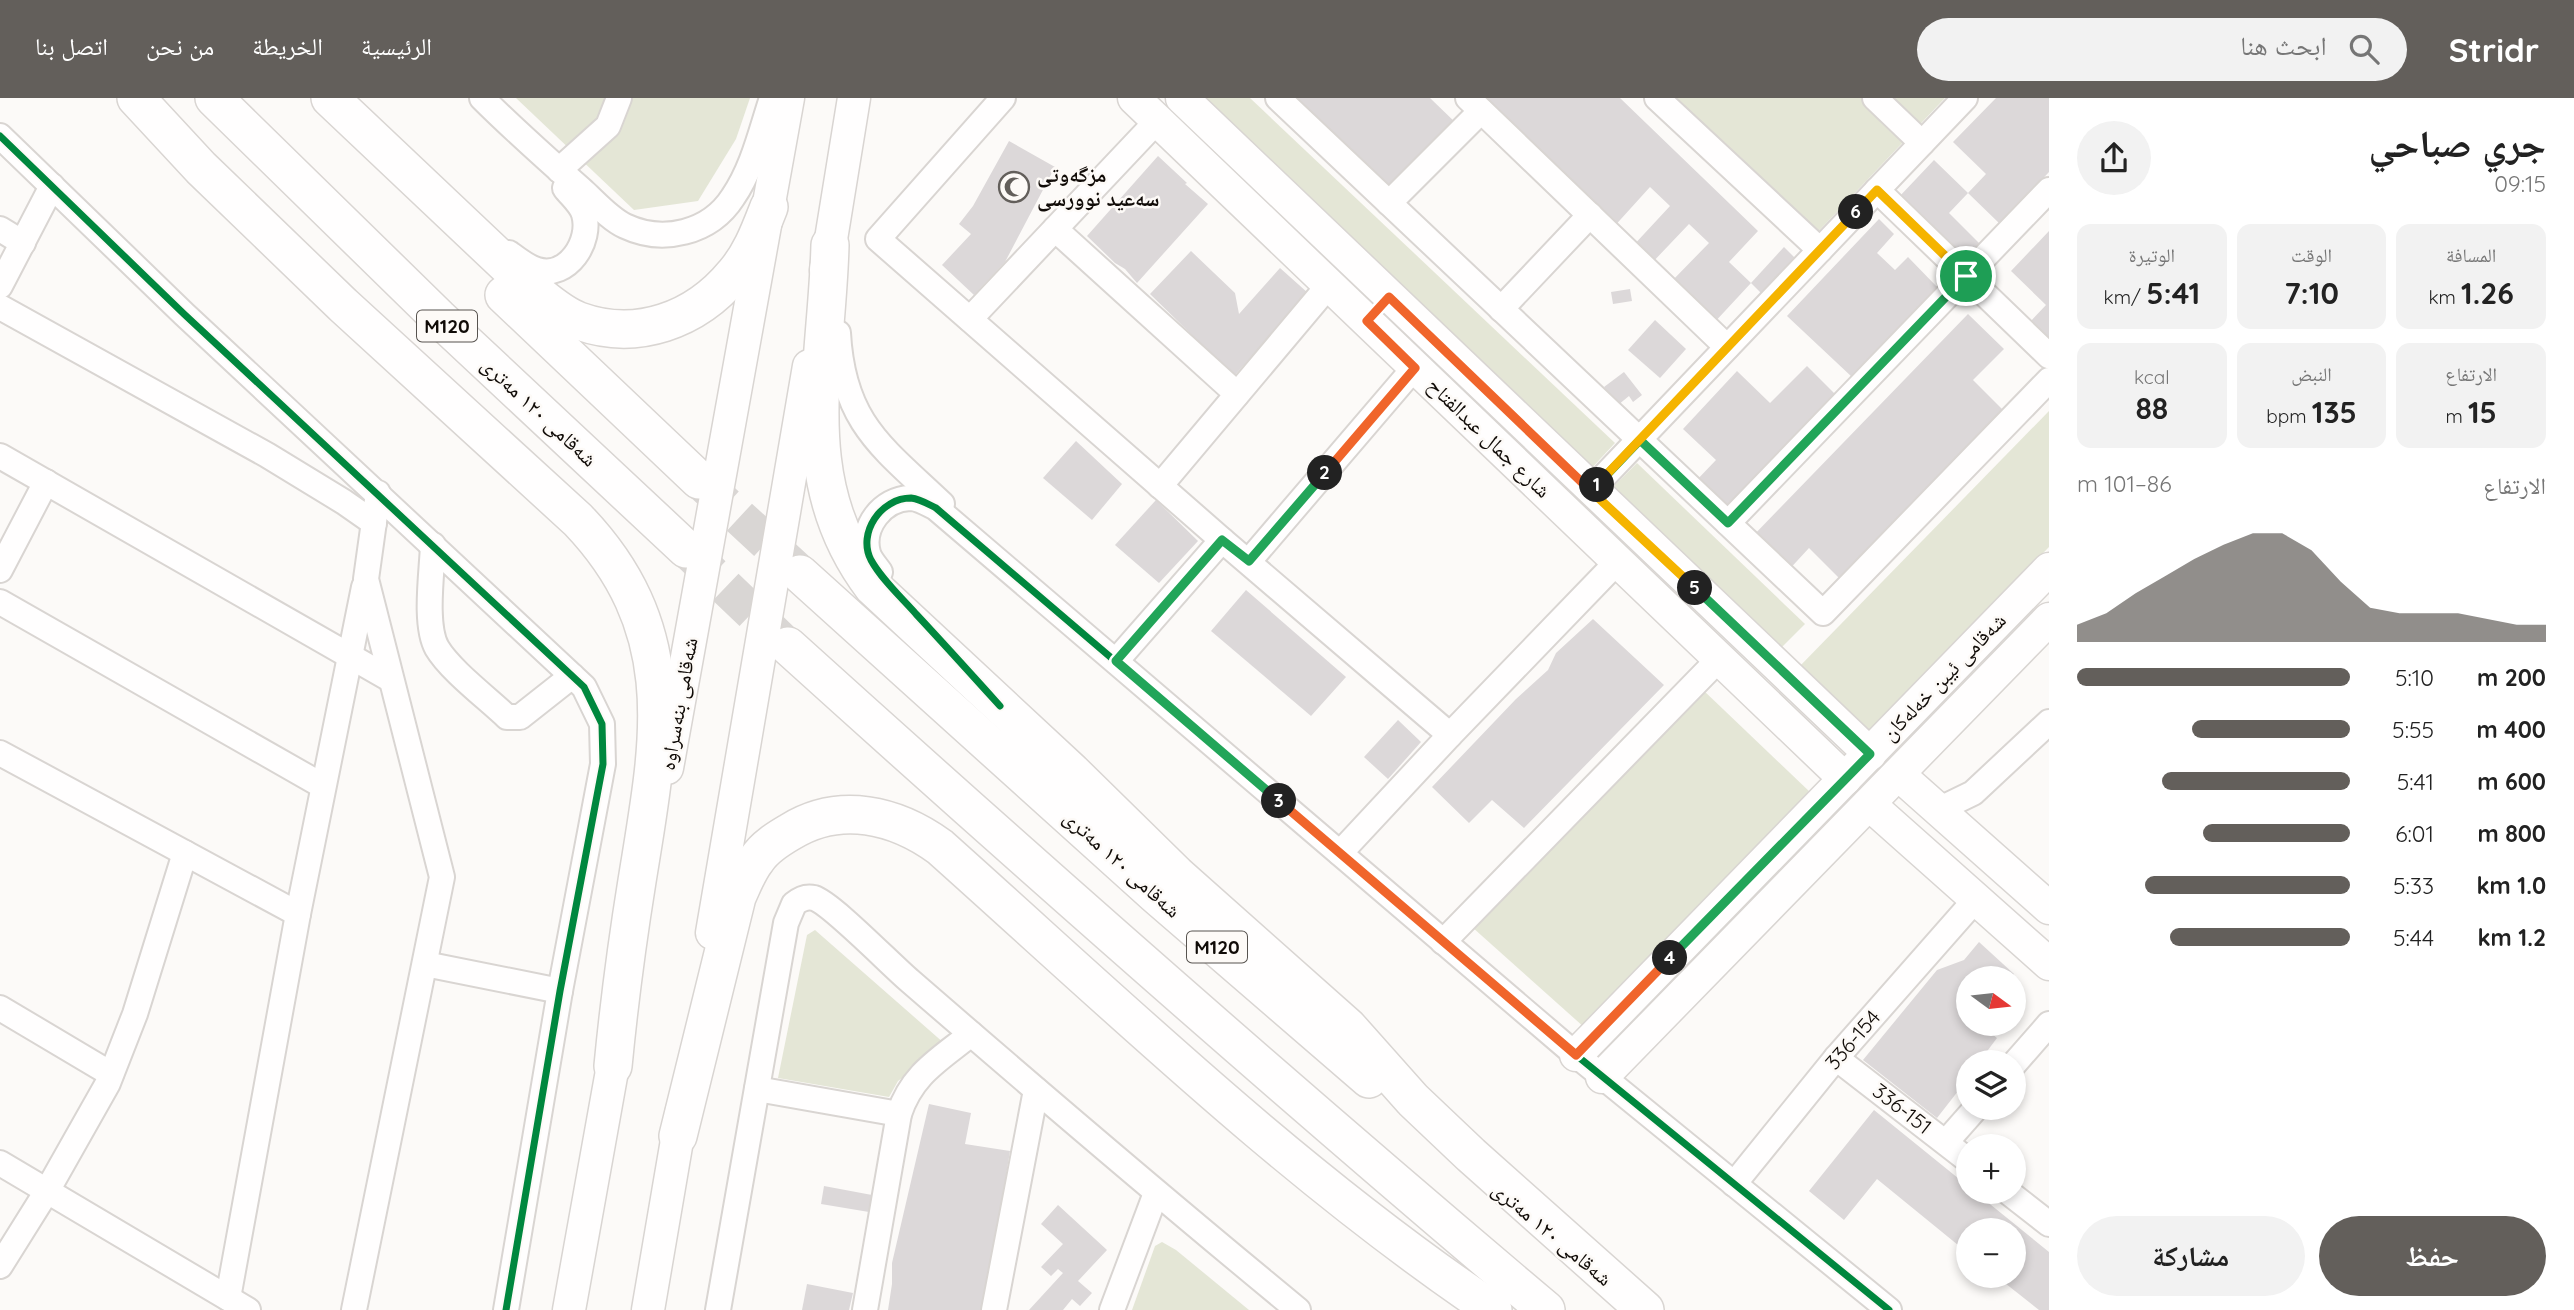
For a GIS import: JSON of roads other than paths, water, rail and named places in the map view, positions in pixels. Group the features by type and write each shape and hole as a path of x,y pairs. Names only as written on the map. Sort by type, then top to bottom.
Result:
{"highway":[{"path":"136,98 201,168 343,306 578,520 603,549 630,592 648,637 658,699 658,731 653,783 622,973 613,1066"},
{"name":"شەقامی ١٢٠ مەتری","path":"214,98 439,318 686,549"},
{"name":"M120","path":"302,98 433,228 699,480"},
{"path":"330,98 534,291 558,310 578,321 617,329 649,327 665,323 700,307 736,273 758,234 768,207"},
{"path":"830,245 819,404 820,445 825,483 839,532 857,566 873,587 1177,875 1348,1027 1413,1100 1471,1155 1643,1310"},
{"name":"شەقامی ١٢٠ مەتری","path":"800,574 1168,905 1346,1060 1643,1310"},
{"name":"M120","path":"788,646 1040,874 1371,1163 1546,1310"},
{"path":"678,1136 737,897 748,872 767,848 798,827 830,817 869,815 910,828 940,848 1286,1154 1392,1240 1493,1310"}],"main road":[{"name":"شەقامی بنەسراوە","path":"569,1310 788,98"},
{"path":"648,1310 854,98"},
{"name":"شارع جمال عبدالفتاح","path":"1134,98 1845,779"},
{"name":"شارع جمال عبدالفتاح","path":"1182,98 1591,491 1870,754"},
{"path":"1367,321 1389,297"},
{"name":"شەقامی ئیبن خەلەکان","path":"1576,1055 2049,569"},
{"name":"شەقامی ئیبن خەلەکان","path":"1602,1077 2049,620"},
{"path":"1898,774 2049,908"},
{"path":"1869,804 2049,964"}],"street":[{"path":"482,98 513,129 622,225 650,234 689,231 719,214 733,198 756,148 772,98"},
{"path":"559,170 608,125 619,98"},
{"path":"1003,98 878,239 1450,735"},
{"path":"1278,98 1823,613 2049,380"},
{"path":"1657,98 1820,250"},
{"path":"1875,98 1922,143"},
{"path":"1591,491 1965,98"},
{"path":"1389,203 1474,104 1727,347"},
{"path":"970,319 1157,121"},
{"path":"421,186 519,261 538,270 560,268 580,250 584,235 584,214 577,202 513,129"},
{"path":"0,136 184,314 584,687 602,724 603,764 560,991 506,1310"},
{"path":"844,159 838,334 841,366 847,389 864,426 882,447 1011,570"},
{"path":"0,286 52,186"},
{"path":"1877,190 2049,356"},
{"path":"1728,523 2049,190"},
{"path":"1501,309 1590,215"},
{"path":"0,229 23,243"},
{"path":"1055,229 1237,394"},
{"path":"1160,485 1329,285"},
{"path":"0,307 267,455 374,523"},
{"path":"1249,561 1415,368"},
{"path":"0,456 390,679"},
{"path":"0,570 46,482"},
{"path":"0,1163 238,1304 298,914 366,579 378,493"},
{"path":"1000,706 879,571 868,552 868,534 876,516 887,506 911,498 936,508 1602,1077 1889,1310"},
{"path":"1116,661 1222,540"},
{"path":"433,545 431,626 436,646 446,659 507,717 513,719 520,716 572,676"},
{"path":"1340,853 1618,561"},
{"path":"354,1310 442,877 366,579"},
{"path":"0,602 323,786"},
{"path":"1443,942 1719,659"},
{"path":"1938,810 1973,793 2049,722"},
{"path":"0,753 298,914"},
{"path":"0,1266 47,1191 111,1074 135,1014 185,853"},
{"path":"718,1310 786,923 794,904 802,899 816,899 832,910 1036,1090 1298,1310"},
{"name":"336-154","path":"1734,1184 1836,1058 1976,899"},
{"path":"425,964 560,991"},
{"path":"0,1008 111,1074"},
{"path":"2026,1050 2049,1024"},
{"path":"864,1310 899,1114 905,1097 914,1081 971,1034"},
{"name":"336-151","path":"1836,1058 1956,1150"},
{"path":"757,1089 899,1114"},
{"path":"994,1310 1036,1090"},
{"path":"1946,1142 1965,1120"},
{"path":"1112,1310 1156,1193"},
{"path":"2023,1204 2049,1224"}],"tunnel":[{"path":"699,480 800,573"},
{"path":"686,549 786,645"}],"place":[{"name":"مزگەوتی سەعید نوورسی","path":"1014,187"}]}
